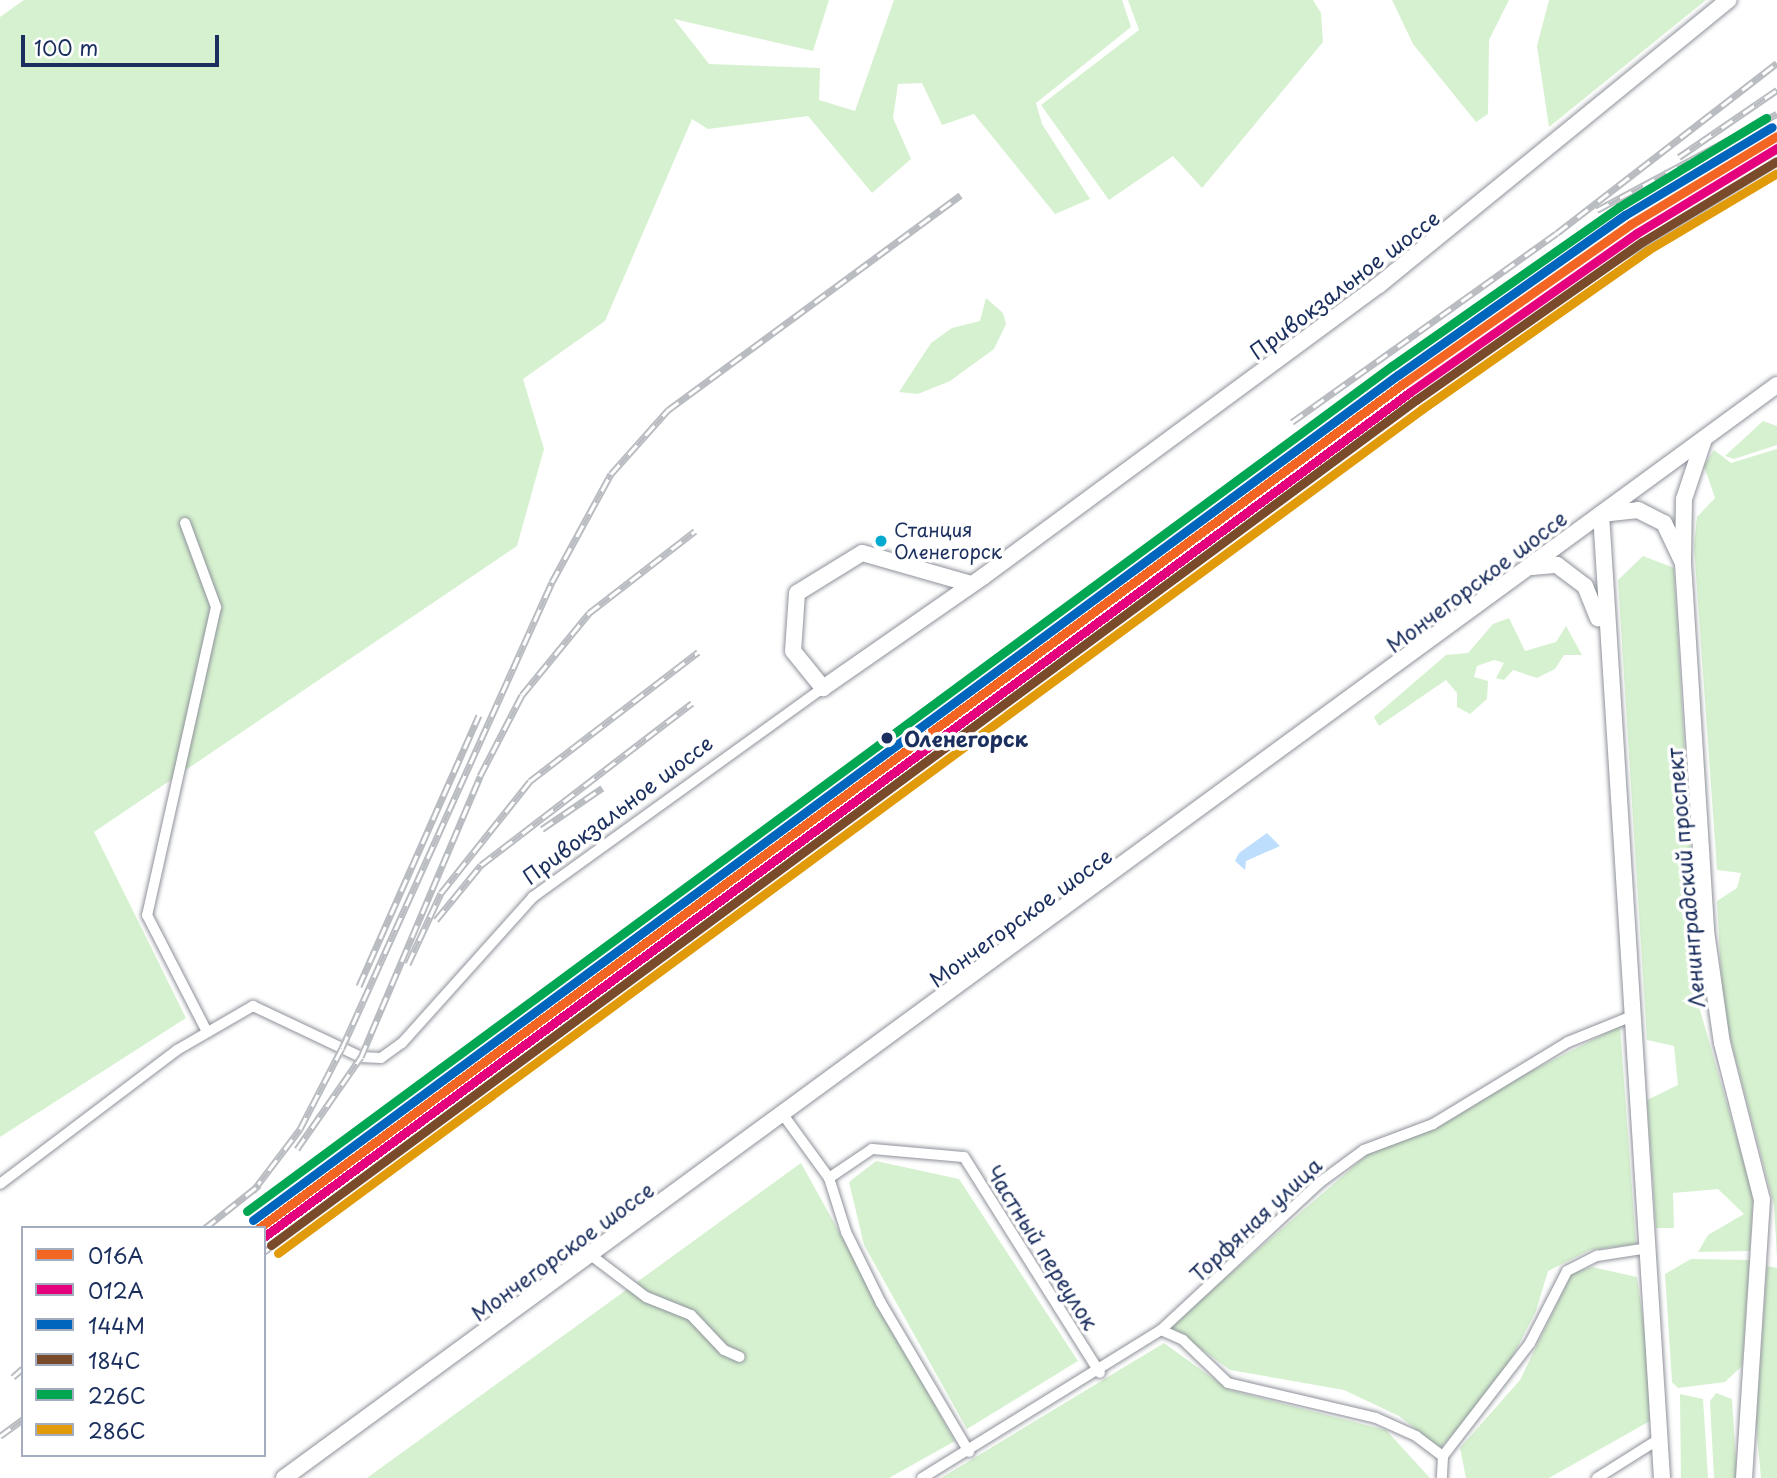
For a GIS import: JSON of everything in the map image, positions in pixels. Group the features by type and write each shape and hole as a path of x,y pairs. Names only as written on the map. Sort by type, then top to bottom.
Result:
{"street":[{"name":"Привокзальное шоссе","path":"206,1030 254,1006 361,1057 381,1058 402,1043 533,897 971,584 1379,285 1728,0"},
{"name":"Мончегорское шоссе","path":"285,1478 784,1116 1777,385"},
{"name":"Ленинградский проспект","path":"1704,439 1684,499 1683,563 1709,961 1722,1044 1762,1200 1744,1478"},
{"path":"1662,1478 1603,632 1601,514 1638,510 1664,523 1683,563"},
{"path":"0,1184 206,1030 147,915 216,607 185,523"},
{"path":"823,688 793,651 797,593 862,554 971,584"},
{"path":"1532,567 1557,565 1586,586 1603,632"},
{"name":"Торфяная улица","path":"922,1478 1100,1373 1161,1330 1319,1183 1364,1150 1433,1124 1568,1042 1630,1017"},
{"path":"784,1116 829,1178 846,1232 881,1303 969,1451"},
{"name":"Частный переулок","path":"829,1178 872,1149 964,1157 1100,1373"},
{"path":"1442,1478 1443,1456 1530,1343 1567,1270 1597,1256 1648,1248"},
{"path":"592,1256 646,1297 691,1315 724,1350 740,1357"},
{"path":"1161,1330 1183,1340 1228,1383 1376,1418 1443,1456"},
{"path":"1597,1478 1659,1439"}],"green space":[{"path":"24,0 829,0 813,51 674,19 709,64 820,68 819,100 855,111 894,0 1122,0 1131,27 1036,103 1042,124 1090,199 1055,214 974,114 942,125 922,83 898,84 893,118 911,159 872,193 808,116 708,129 692,119 605,321 523,379 544,449 517,546 94,832 186,1018 0,1137 0,17"},
{"path":"1128,0 1313,0 1321,13 1323,42 1202,188 1173,156 1109,200 1041,105 1139,30"},
{"path":"1392,0 1509,0 1489,40 1488,114 1476,122 1413,44"},
{"path":"1549,0 1706,0 1549,127 1537,46"},
{"path":"986,298 1003,313 1006,324 994,349 950,381 918,394 899,392 931,343 952,328 980,321"},
{"path":"1763,421 1777,426 1777,445 1734,459 1725,456"},
{"path":"1777,449 1777,1257 1774,1205 1723,1010 1717,901 1737,888 1741,873 1717,870 1694,546 1697,517 1715,498 1704,466 1714,450 1731,463"},
{"path":"1643,556 1674,568 1700,1010 1753,1194 1750,1251 1698,1252 1708,1235 1744,1214 1718,1189 1673,1193 1674,1228 1656,1228 1647,1100 1678,1085 1674,1046 1647,1040 1618,580"},
{"path":"1509,618 1525,651 1556,642 1566,626 1582,655 1564,655 1555,669 1537,678 1513,670 1504,680 1496,678 1504,663 1494,660 1477,666 1474,677 1488,681 1487,699 1470,714 1457,707 1457,693 1446,680 1379,726 1374,717 1446,655 1468,653 1493,624"},
{"path":"1620,1026 1636,1244 1590,1250 1548,1271 1536,1311 1498,1385 1440,1448 1399,1416 1344,1390 1230,1370 1170,1326 1368,1154"},
{"path":"876,1161 959,1179 1078,1361 967,1429 864,1245 849,1182"},
{"path":"801,1163 955,1441 889,1478 367,1478"},
{"path":"1691,1259 1750,1260 1742,1366 1725,1382 1678,1388 1672,1382 1665,1274"},
{"path":"1767,1266 1777,1268 1777,1478 1761,1478 1756,1424"},
{"path":"1592,1267 1637,1277 1657,1417 1549,1478 1466,1478 1460,1448 1520,1380 1572,1273"},
{"path":"1164,1343 1229,1390 1386,1430 1430,1478 941,1478"},
{"path":"1716,1393 1732,1399 1737,1478 1714,1478 1710,1401"},
{"path":"1680,1394 1703,1399 1708,1478 1681,1478"}],"water":[{"path":"1267,833 1280,846 1246,861 1245,870 1235,861 1239,853"}],"railway":[{"path":"1292,422 1557,233 1777,63"},
{"path":"1679,157 1777,90"},
{"path":"1597,210 1777,114"},
{"path":"266,1237 1410,392 1636,233 1777,150"},
{"path":"266,1251 1416,401 1605,268 1777,163"},
{"path":"253,1191 300,1129 342,1048 552,582 611,474 668,410 961,195"},
{"path":"297,1149 361,1057 480,776 522,695 589,613 695,531"},
{"path":"408,964 441,893 530,781 698,652"},
{"path":"436,920 481,865 692,703"},
{"path":"359,986 479,715"},
{"path":"542,829 602,788"},
{"path":"208,1226 259,1185"},
{"path":"13,1377 21,1370"},
{"path":"0,1436 21,1420"}],"transit line":[{"name":"226С","path":"247,1211 1392,366 1619,207 1766,118"},
{"name":"144М","path":"253,1220 1398,375 1625,215 1772,127"},
{"name":"016А","path":"262,1226 1404,383 1631,224 1777,136"},
{"name":"012А","path":"266,1235 1410,392 1637,233 1777,148"},
{"name":"184С","path":"271,1245 1416,400 1642,242 1777,161"},
{"name":"286С","path":"278,1253 1422,409 1648,250 1777,173"}],"place":[{"name":"Станция Оленегорск","path":"881,541"},
{"name":"Оленегорск","path":"887,738"}]}
